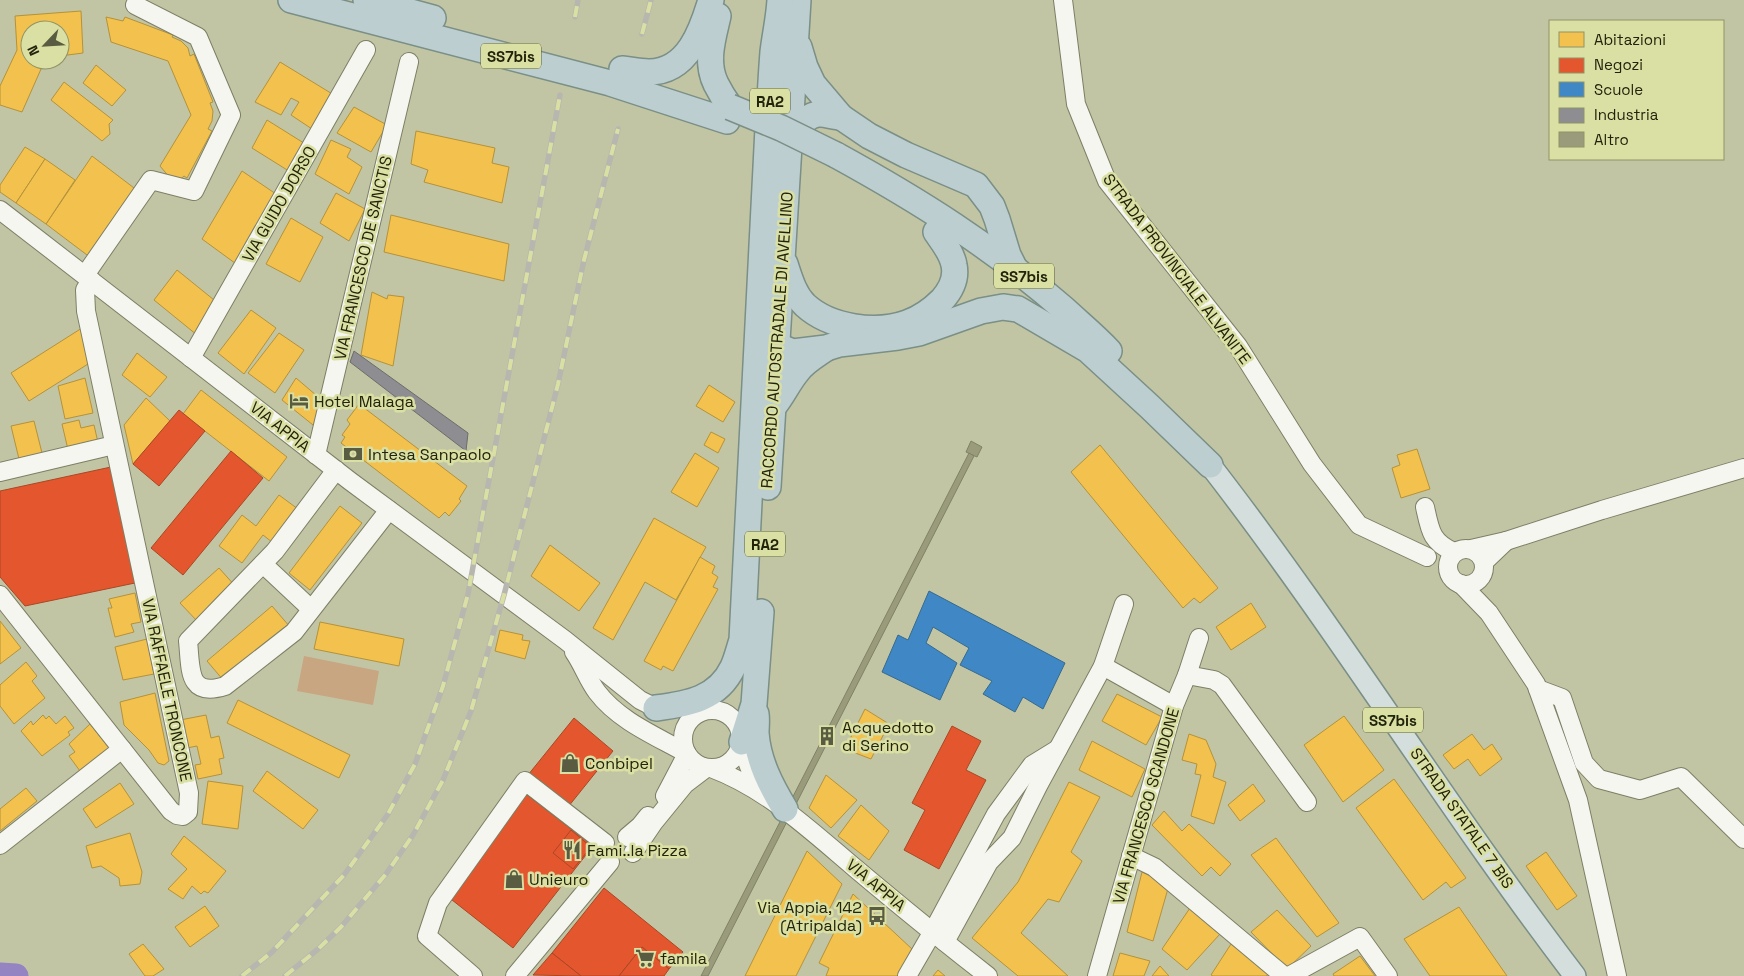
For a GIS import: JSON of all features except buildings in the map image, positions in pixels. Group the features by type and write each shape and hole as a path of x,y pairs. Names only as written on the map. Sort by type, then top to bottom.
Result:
{"highway":[{"name":"SS7bis","path":"292,0 729,114"},
{"name":"SS7bis","path":"366,0 622,69 729,114 781,145 834,163 884,200 947,230 1014,267 1093,345 1157,402 1210,465"},
{"path":"622,69 651,72 672,66 689,53 703,28 711,0"},
{"path":"723,0 712,42 710,63 715,83 729,114"},
{"name":"RACCORDO AUTOSTRADALE DI AVELLINO","path":"742,640 765,182 773,50 779,21 780,0"},
{"name":"RACCORDO AUTOSTRADALE DI AVELLINO","path":"755,692 798,0"},
{"path":"796,30 804,67 813,84 841,117 869,136 906,155 976,185 992,206 1008,255 1014,267"},
{"path":"790,141 798,128 808,118 815,115 841,117"},
{"path":"782,254 792,287 805,304 824,318 844,324 884,328 906,324 926,314 950,290 955,275 955,266 951,256 947,230 971,227 981,216 978,199 961,178"},
{"path":"765,182 770,210 764,332 769,341 778,346 793,352 826,348 839,344 886,339 919,333 966,315 1003,307 1018,309 1093,345"},
{"name":"SS7bis","path":"947,230 1004,281 1093,345"},
{"path":"773,408 796,373 804,364 826,348"},
{"path":"656,708 684,704 707,696 716,689 725,680 733,666 742,640"},
{"path":"704,710 738,676 743,659 744,649 742,640"},
{"path":"741,744 755,692"},
{"path":"755,692 756,734 763,765 785,809"}],"main road":[{"name":"STRADA STATALE 7 BIS","path":"1210,465 1278,554 1445,795 1575,976"}],"street":[{"name":"STRADA PROVINCIALE ALVANITE","path":"1063,0 1076,104 1107,180 1238,346 1312,464 1359,524 1427,557 1455,580 1489,613"},
{"path":"88,278 151,180 194,191 231,115 198,37 136,5"},
{"name":"VIA GUIDO DORSO","path":"191,358 366,50"},
{"name":"VIA FRANCESCO DE SANCTIS","path":"316,455 409,62"},
{"name":"VIA APPIA","path":"0,210 316,455 565,640 640,700 656,708 723,711 731,716 738,723 741,732 741,744 752,777 763,794"},
{"name":"VIA RAFFAELE TRONCONE","path":"0,595 171,811 177,816 184,816 188,812 188,792 86,311 85,290 88,278"},
{"path":"0,472 114,445"},
{"path":"336,470 275,551 188,641 193,679 202,688 213,690 226,686 294,632 389,510"},
{"path":"1427,557 1506,541 1602,510 1743,470"},
{"path":"1425,507 1430,527 1442,547 1476,552 1483,569 1489,613 1536,684 1578,800 1617,976"},
{"path":"1463,550 1448,560 1448,571 1455,580 1472,584 1506,541"},
{"path":"263,564 311,609"},
{"path":"907,976 939,938 993,856 1012,838 1103,666 1124,604"},
{"name":"VIA FRANCESCO SCANDONE","path":"1096,976 1174,706 1187,675 1199,638"},
{"name":"VIA APPIA","path":"565,640 576,654 597,692 609,706 623,717 687,754 692,761 731,776 785,809 939,938 988,976"},
{"path":"1103,666 1174,706"},
{"path":"1187,675 1214,680 1222,685 1307,802"},
{"path":"1538,689 1562,698 1584,763 1599,779 1640,790 1681,777 1744,838"},
{"path":"630,845 615,835 604,843 605,856 610,862 620,864 629,860 630,845 640,826 666,794 687,754 683,743 683,733 687,724 693,716 704,710"},
{"path":"630,845 654,822 685,784 709,768 728,764 739,752 741,744"},
{"path":"939,938 976,849 996,814 1032,765 1060,747"},
{"path":"0,846 122,749"},
{"path":"473,976 427,936 438,903 525,781 604,843"},
{"path":"976,849 993,856"},
{"path":"1131,856 1154,867 1284,976"},
{"path":"515,976 610,862"},
{"path":"1289,976 1360,937 1388,976"}],"shaded area":[{"path":"304,656 379,671 373,705 297,691"}],"waterway":[{"path":"0,975 16,976"}],"railway":[{"path":"575,17 578,0"},
{"path":"642,34 651,0"},
{"path":"242,976 272,952 344,875 388,814 415,764 443,686 468,594 560,95"},
{"path":"285,976 317,950 341,927 386,874 413,835 443,780 471,711 504,595 558,384 584,260 618,129"}],"place":[{"name":"Hotel Malaga","path":"299,401"},
{"name":"Intesa Sanpaolo","path":"353,454"},
{"name":"Acquedotto di Serino","path":"827,736"},
{"name":"Conbipel","path":"570,763"},
{"name":"Fami..la Pizza","path":"572,850"},
{"name":"Unieuro","path":"514,879"},
{"name":"Via Appia, 142 (Atripalda)","path":"877,916"},
{"name":"famila","path":"645,958"}]}
